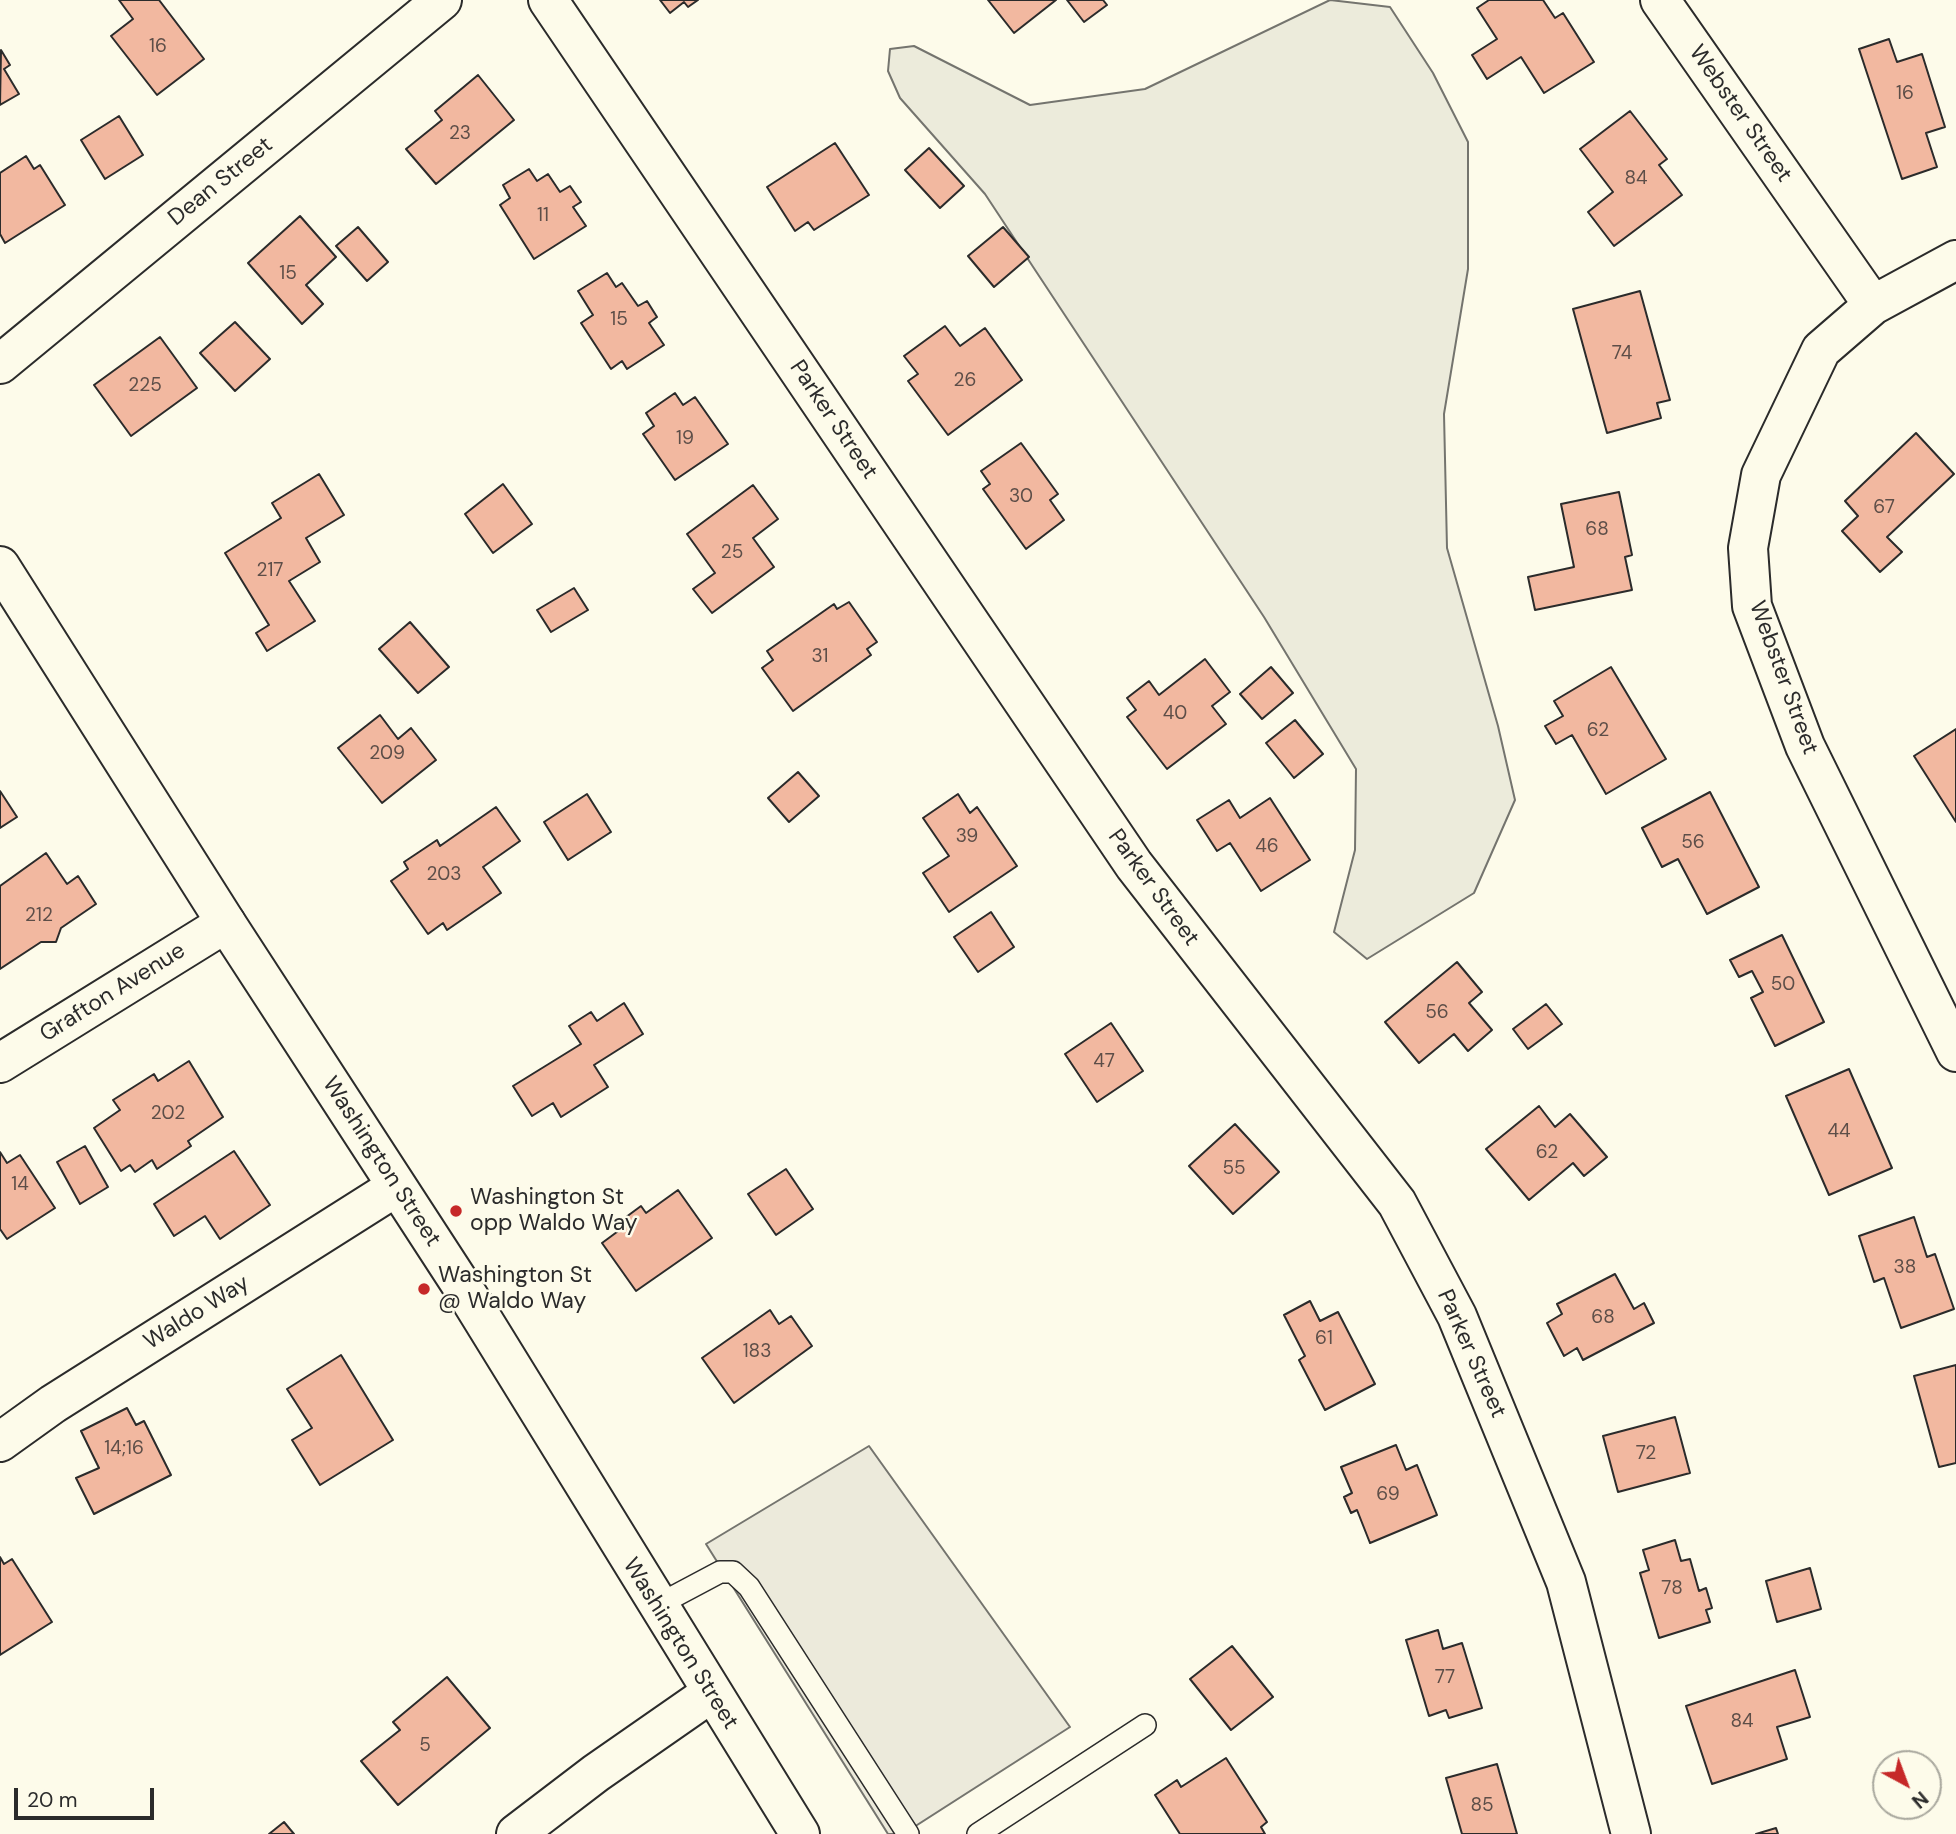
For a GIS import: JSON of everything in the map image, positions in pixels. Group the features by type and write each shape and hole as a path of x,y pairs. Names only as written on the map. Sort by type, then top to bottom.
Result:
{"street":[{"name":"Dean Street","path":"0,363 442,0"},
{"name":"Parker Street","path":"548,0 1134,865 1397,1203 1457,1316 1566,1582 1631,1834"},
{"name":"Webster Street","path":"1660,0 1873,305 1821,350 1761,475 1748,548 1752,606 1805,746 1956,1052"},
{"path":"1873,305 1956,260"},
{"name":"Washington Street","path":"0,566 226,923 467,1294 656,1606 800,1834"},
{"name":"Grafton Avenue","path":"0,1063 226,923"},
{"name":"Waldo Way","path":"0,1442 53,1404 396,1187"},
{"path":"516,1834 596,1773 711,1693"}],"lane":[{"path":"656,1606 720,1573 733,1572 749,1587 908,1834"},
{"path":"978,1834 1144,1725"}],"shaded area":[{"path":"1330,0 1390,7 1433,73 1468,142 1468,269 1444,414 1447,548 1498,726 1515,800 1474,893 1367,959 1334,932 1355,850 1356,769 1264,617 985,194 900,98 888,71 890,49 914,46 1030,105 1145,89"},
{"path":"869,1446 1070,1727 903,1834 888,1834 706,1544"}],"building":[{"path":"119,0 159,0 204,59 157,95 111,36 133,19"},
{"path":"660,0 698,0 688,7 684,2 670,13"},
{"path":"988,0 1056,0 1014,33"},
{"path":"1067,0 1103,0 1107,5 1084,22"},
{"path":"1489,0 1543,0 1555,18 1563,13 1594,62 1544,93 1521,57 1487,79 1472,55 1497,39 1477,8"},
{"path":"1889,39 1897,62 1922,54 1945,127 1926,133 1937,167 1902,179 1859,49"},
{"path":"1,50 10,65 4,69 19,94 0,105"},
{"path":"478,75 514,120 436,184 406,149 442,120 435,111"},
{"path":"1630,111 1667,159 1659,165 1682,195 1614,246 1588,212 1613,192 1580,149"},
{"path":"119,116 143,155 105,179 81,140"},
{"path":"835,143 869,195 814,230 808,222 795,231 767,187"},
{"path":"929,148 964,186 940,208 905,170"},
{"path":"26,156 34,169 40,165 65,205 5,243 0,234 0,173"},
{"path":"529,169 537,181 548,174 560,192 570,186 581,202 573,207 586,226 534,259 500,205 510,198 503,185"},
{"path":"300,216 336,257 306,285 323,304 302,324 248,263"},
{"path":"358,227 388,262 367,281 336,246"},
{"path":"1003,227 1029,257 994,287 968,256"},
{"path":"607,273 616,287 622,283 638,306 647,301 657,317 649,323 664,345 627,369 622,361 611,369 581,323 593,315 578,291"},
{"path":"1640,291 1670,400 1657,403 1661,418 1607,433 1573,309"},
{"path":"235,322 270,359 235,391 200,353"},
{"path":"945,326 960,346 985,328 1022,380 948,435 908,381 918,374 904,356"},
{"path":"160,337 197,388 131,436 94,385"},
{"path":"675,393 683,405 695,397 728,444 675,480 643,434 654,426 646,413"},
{"path":"1916,433 1954,474 1887,537 1902,552 1880,572 1842,531 1858,516 1845,501"},
{"path":"1021,443 1058,494 1050,500 1064,520 1026,549 983,489 990,484 981,471"},
{"path":"319,474 344,515 306,538 320,562 289,581 315,621 267,651 256,633 269,625 225,553 281,518 272,503"},
{"path":"503,484 532,524 493,553 465,514"},
{"path":"753,485 778,519 753,538 774,567 712,613 693,589 715,573 687,534"},
{"path":"1619,492 1632,555 1625,557 1632,590 1535,610 1528,577 1574,567 1561,504"},
{"path":"574,588 588,610 551,632 537,610"},
{"path":"849,602 877,642 867,649 871,655 793,711 762,668 773,660 767,651 834,604 837,609"},
{"path":"410,622 449,667 418,693 379,649"},
{"path":"1205,659 1230,692 1212,706 1226,724 1167,769 1127,717 1136,710 1127,698 1149,681 1159,695"},
{"path":"1271,667 1293,693 1262,719 1240,694"},
{"path":"1611,667 1666,759 1606,794 1572,735 1556,744 1545,726 1563,716 1554,701"},
{"path":"380,715 398,739 411,728 436,760 382,803 338,748"},
{"path":"1295,720 1323,754 1294,778 1266,743"},
{"path":"1956,729 1956,822 1914,756"},
{"path":"798,772 819,796 789,822 768,798"},
{"path":"0,791 17,817 0,828"},
{"path":"1710,792 1759,887 1707,914 1678,859 1662,867 1642,828"},
{"path":"587,794 611,832 568,860 544,822"},
{"path":"958,794 970,813 977,807 1017,866 949,912 923,873 949,856 923,818"},
{"path":"1270,798 1310,860 1261,891 1230,843 1217,851 1197,820 1229,800 1240,818"},
{"path":"496,807 520,841 483,867 501,893 447,930 443,923 428,934 391,881 408,869 404,862 437,840 440,846"},
{"path":"46,853 67,884 78,876 96,904 61,928 56,942 41,942 0,969 0,886"},
{"path":"991,912 1014,947 978,972 954,937"},
{"path":"1782,935 1824,1022 1775,1046 1751,998 1763,992 1752,971 1739,977 1730,960"},
{"path":"1457,962 1482,992 1469,1003 1492,1030 1468,1051 1454,1034 1419,1063 1385,1022"},
{"path":"624,1003 643,1034 594,1065 608,1087 561,1117 553,1103 532,1116 513,1086 581,1044 569,1026 591,1012 597,1021"},
{"path":"1546,1004 1562,1024 1528,1049 1513,1029"},
{"path":"1111,1023 1143,1071 1097,1102 1065,1054"},
{"path":"189,1061 223,1117 188,1141 191,1146 157,1169 152,1160 135,1172 130,1165 121,1171 94,1128 120,1110 113,1100 154,1074 158,1081"},
{"path":"1849,1069 1892,1168 1829,1195 1786,1096"},
{"path":"1539,1106 1555,1127 1570,1114 1607,1157 1584,1176 1573,1163 1529,1200 1486,1149"},
{"path":"1235,1124 1279,1172 1233,1214 1189,1166"},
{"path":"85,1146 108,1187 80,1204 57,1162"},
{"path":"234,1151 270,1205 220,1239 205,1216 174,1236 154,1204"},
{"path":"0,1152 7,1163 20,1155 55,1208 7,1239 0,1229"},
{"path":"786,1169 813,1209 776,1235 748,1194"},
{"path":"678,1190 712,1238 636,1291 602,1243 621,1229 618,1223 641,1206 646,1213"},
{"path":"1914,1217 1927,1257 1935,1254 1954,1309 1901,1328 1884,1278 1874,1282 1859,1236"},
{"path":"1615,1274 1634,1309 1644,1303 1654,1323 1583,1360 1577,1348 1564,1356 1547,1323 1562,1314 1557,1304"},
{"path":"1310,1301 1320,1321 1338,1312 1375,1384 1325,1410 1299,1360 1305,1356 1284,1315"},
{"path":"770,1310 779,1324 791,1316 812,1346 734,1403 702,1358"},
{"path":"341,1355 393,1440 320,1485 292,1440 312,1428 287,1389"},
{"path":"1956,1365 1956,1463 1939,1467 1914,1376"},
{"path":"127,1408 136,1425 144,1421 171,1475 94,1514 76,1478 99,1468 81,1431"},
{"path":"1675,1417 1690,1473 1618,1492 1603,1436"},
{"path":"1396,1445 1406,1470 1417,1465 1437,1515 1370,1543 1357,1510 1351,1513 1344,1497 1352,1493 1341,1467"},
{"path":"1675,1540 1681,1561 1690,1559 1699,1591 1706,1588 1712,1608 1706,1610 1710,1622 1659,1638 1640,1573 1649,1570 1643,1550"},
{"path":"0,1557 4,1564 12,1559 52,1622 0,1655"},
{"path":"1810,1568 1821,1609 1777,1622 1766,1581"},
{"path":"1438,1630 1443,1649 1462,1643 1482,1708 1449,1718 1446,1710 1429,1716 1406,1640"},
{"path":"1232,1646 1273,1697 1231,1730 1190,1679"},
{"path":"1795,1670 1810,1717 1777,1727 1787,1759 1712,1784 1686,1706"},
{"path":"447,1677 490,1728 398,1805 361,1761 400,1730 393,1722"},
{"path":"1226,1758 1267,1822 1261,1827 1265,1834 1180,1834 1155,1795 1177,1780 1181,1787"},
{"path":"1497,1764 1517,1834 1462,1834 1446,1778"},
{"path":"284,1822 294,1834 269,1834"},
{"path":"1776,1828 1778,1834 1756,1834"}],"place":[{"name":"Washington St opp Waldo Way","path":"456,1211"},
{"name":"Washington St @ Waldo Way","path":"424,1289"}]}
